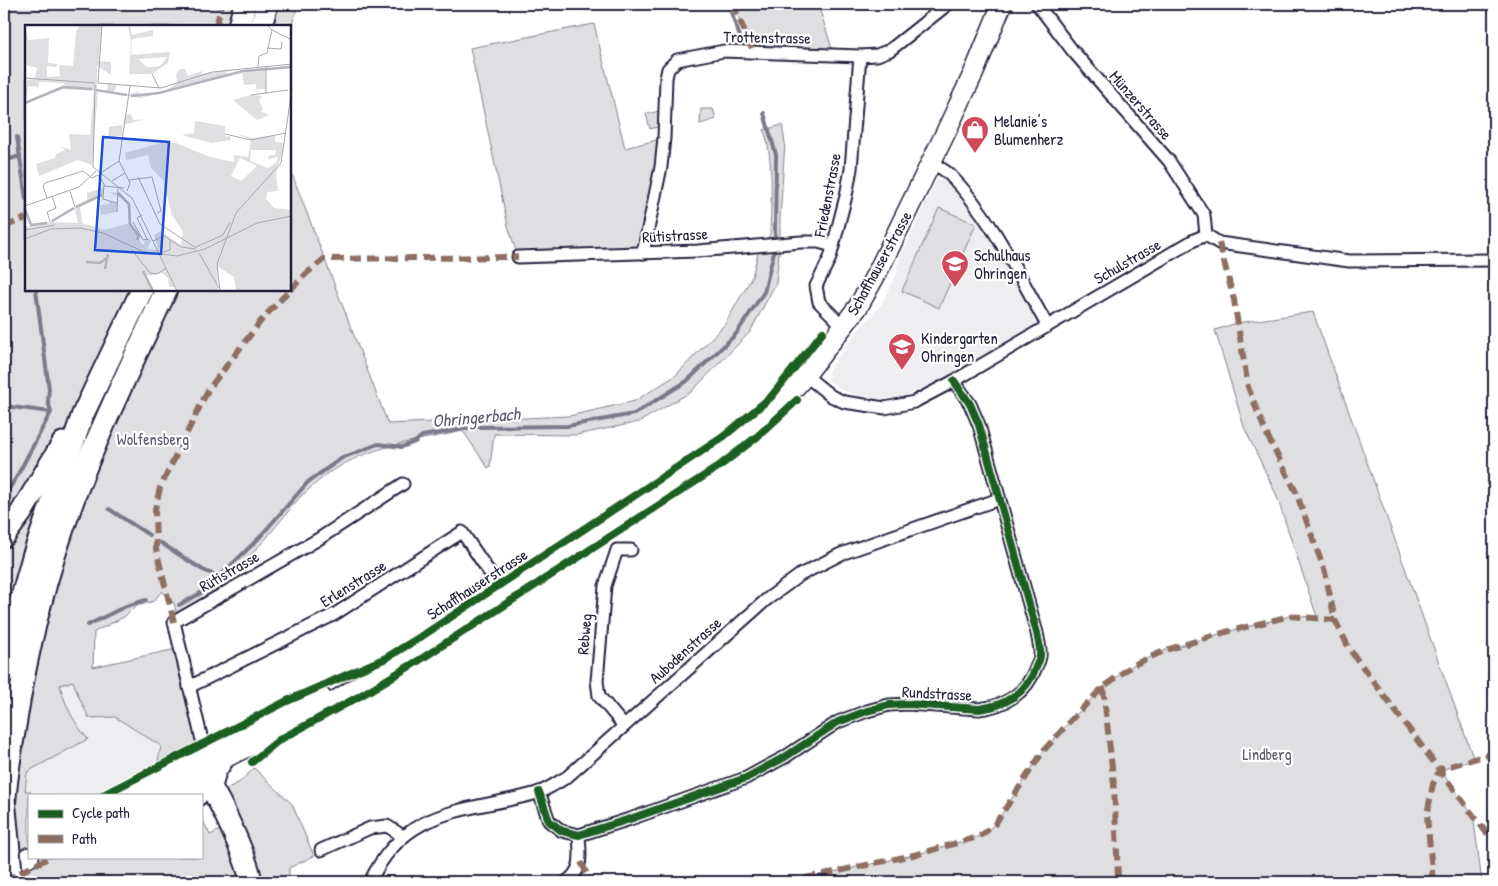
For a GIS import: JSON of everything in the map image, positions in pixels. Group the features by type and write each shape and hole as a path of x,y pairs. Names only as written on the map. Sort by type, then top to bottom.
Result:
{"highway":[{"path":"240,25 245,4"},
{"path":"261,25 267,4"},
{"path":"4,673 16,618 33,557 83,414 142,291"},
{"path":"4,809 22,683 35,623 52,562 72,503 95,445 166,291"},
{"path":"4,536 21,513 57,451 83,414"},
{"path":"190,778 215,771 223,759"},
{"path":"190,778 198,794"},
{"path":"190,778 201,794"},
{"path":"202,795 242,851 251,882"},
{"path":"4,799 12,882"},
{"path":"202,801 234,863 239,882"}],"main road":[{"name":"Schaffhauserstrasse","path":"223,759 320,710 386,669 728,447 772,411 805,375 858,307 879,269 975,70 1002,4"},
{"name":"Schaffhauserstrasse","path":"130,794 190,778 287,711 386,669"},
{"path":"4,856 28,844"},
{"path":"4,870 28,858"}],"street":[{"name":"Trottenstrasse","path":"642,253 661,167 666,78 668,69 678,60 724,51 877,55 890,50 948,4"},
{"name":"Münzerstrasse","path":"1037,4 1072,50 1169,161 1204,214 1206,235"},
{"name":"Friedenstrasse","path":"843,326 819,302 816,286 834,246 846,196 851,169 860,56"},
{"path":"931,162 949,174 972,200 994,233 1047,325"},
{"path":"1206,235 1219,243 1349,261 1494,260"},
{"name":"Schulstrasse","path":"805,375 831,396 844,402 885,408 914,402 954,381 1047,325 1194,240 1206,235"},
{"name":"Rütistrasse","path":"518,257 698,251 801,242 818,242 834,246"},
{"name":"Rundstrasse","path":"579,835 746,778 785,758 838,722 867,711 890,705 908,704 979,709 991,708 1006,702 1020,693 1034,672 1040,656 1037,632 979,425 970,404 954,381"},
{"name":"Rütistrasse","path":"190,778 189,687 174,622 317,540 403,484"},
{"name":"Aubodenstrasse","path":"370,882 390,850 403,836 419,825 436,817 539,792 567,777 766,600 800,575 841,554 999,499"},
{"name":"Erlenstrasse","path":"189,687 335,614 462,532 504,594"},
{"name":"Rebweg","path":"624,726 599,696 597,681 605,586 617,550 631,550"},
{"path":"539,792 548,821 562,831 579,835 581,862 576,874 566,882"},
{"path":"321,850 370,828 387,826 403,836"}],"shaded area":[{"name":"Schulhaus Ohringen","path":"942,178 951,183 987,227 1040,322 947,376 907,395 875,399 858,396 842,390 829,381 828,371 861,327 881,305 899,270 896,267 936,181"},
{"path":"73,681 89,718 115,717 161,747 158,761 96,794 31,794 30,791 25,791 27,772 87,739 76,726 64,701 60,685"}],"green space":[{"name":"Wolfensberg","path":"4,4 298,4 291,28 291,25 25,25 25,291 291,291 291,172 388,424 569,416 635,401 675,376 725,324 752,277 760,245 770,235 771,168 764,130 782,125 785,143 776,283 750,332 691,392 639,422 576,435 494,434 490,467 488,468 463,431 395,445 361,456 329,472 300,497 264,541 228,578 204,598 177,616 174,603 162,591 154,601 134,607 124,617 94,632 93,667 176,649 198,741 158,761 161,746 115,717 89,718 73,681 60,685 71,714 78,727 88,739 27,772 25,791 30,791 31,794 28,794 28,858 202,858 202,818 210,835 234,823 219,792 240,782 254,768 292,804 314,856 289,868 289,882 24,882 22,875 4,882"},
{"path":"733,4 818,4 834,55 753,51"},
{"path":"594,24 625,148 664,138 643,253 518,257 508,226 470,48"},
{"path":"701,109 713,109 716,119 700,124"},
{"path":"660,111 661,126 650,129 646,114"},
{"path":"939,208 976,224 939,308 902,291"},
{"name":"Lindberg","path":"1313,312 1474,760 1440,770 1473,814 1482,882 787,882 918,854 983,834 995,824 1044,750 1103,687 1133,665 1166,650 1226,632 1290,616 1317,617 1276,494 1244,427 1215,330 1237,323"}],"waterway":[{"name":"Ohringerbach","path":"728,4 743,45"},
{"name":"Ohringerbach","path":"764,113 776,155 775,238"},
{"path":"17,137 25,192"},
{"path":"4,161 20,156"},
{"name":"Ohringerbach","path":"161,543 203,570 219,577 258,539 308,482 342,458 378,444 402,447 415,442 422,436 476,427 567,426 634,414 687,381 736,334 764,292 774,252"},
{"path":"36,291 49,389 48,401 51,412"},
{"path":"4,406 51,412 4,497"},
{"name":"Ohringerbach","path":"109,509 149,535"},
{"path":"179,605 199,594 219,577"},
{"path":"88,625 126,606 146,600"}],"marked path":[{"path":"216,25 222,4"},
{"path":"733,4 753,51"},
{"path":"4,227 25,218"},
{"path":"1219,243 1234,300 1248,387 1266,433 1296,492 1325,572 1335,620 1350,650 1494,843"},
{"path":"291,289 324,259 518,257"},
{"path":"174,622 156,549 155,509 160,488 208,390 264,317 289,291"},
{"path":"787,882 918,854 983,834 995,824 1044,750 1103,687 1133,665 1166,650 1290,616 1335,620"},
{"path":"1103,687 1114,785 1118,877 1122,882"},
{"path":"1433,882 1427,815 1433,784 1440,769 1494,753"},
{"path":"4,881 48,858"},
{"path":"581,862 591,882"}],"cycle path":[{"path":"105,794 287,701 386,658 422,636 723,437 771,397 823,332"},
{"path":"539,792 549,821 562,831 579,835 746,778 785,757 838,722 867,711 889,705 908,704 979,709 998,705 1021,691 1032,676 1040,659 1037,633 979,425 970,404 954,381"},
{"path":"252,762 279,740 360,696 418,661 718,467 758,436 797,400"}],"place":[{"name":"Melanie’s Blumenherz","path":"975,154"},
{"name":"Schulhaus Ohringen","path":"955,288"},
{"name":"Kindergarten Ohringen","path":"902,371"}]}
